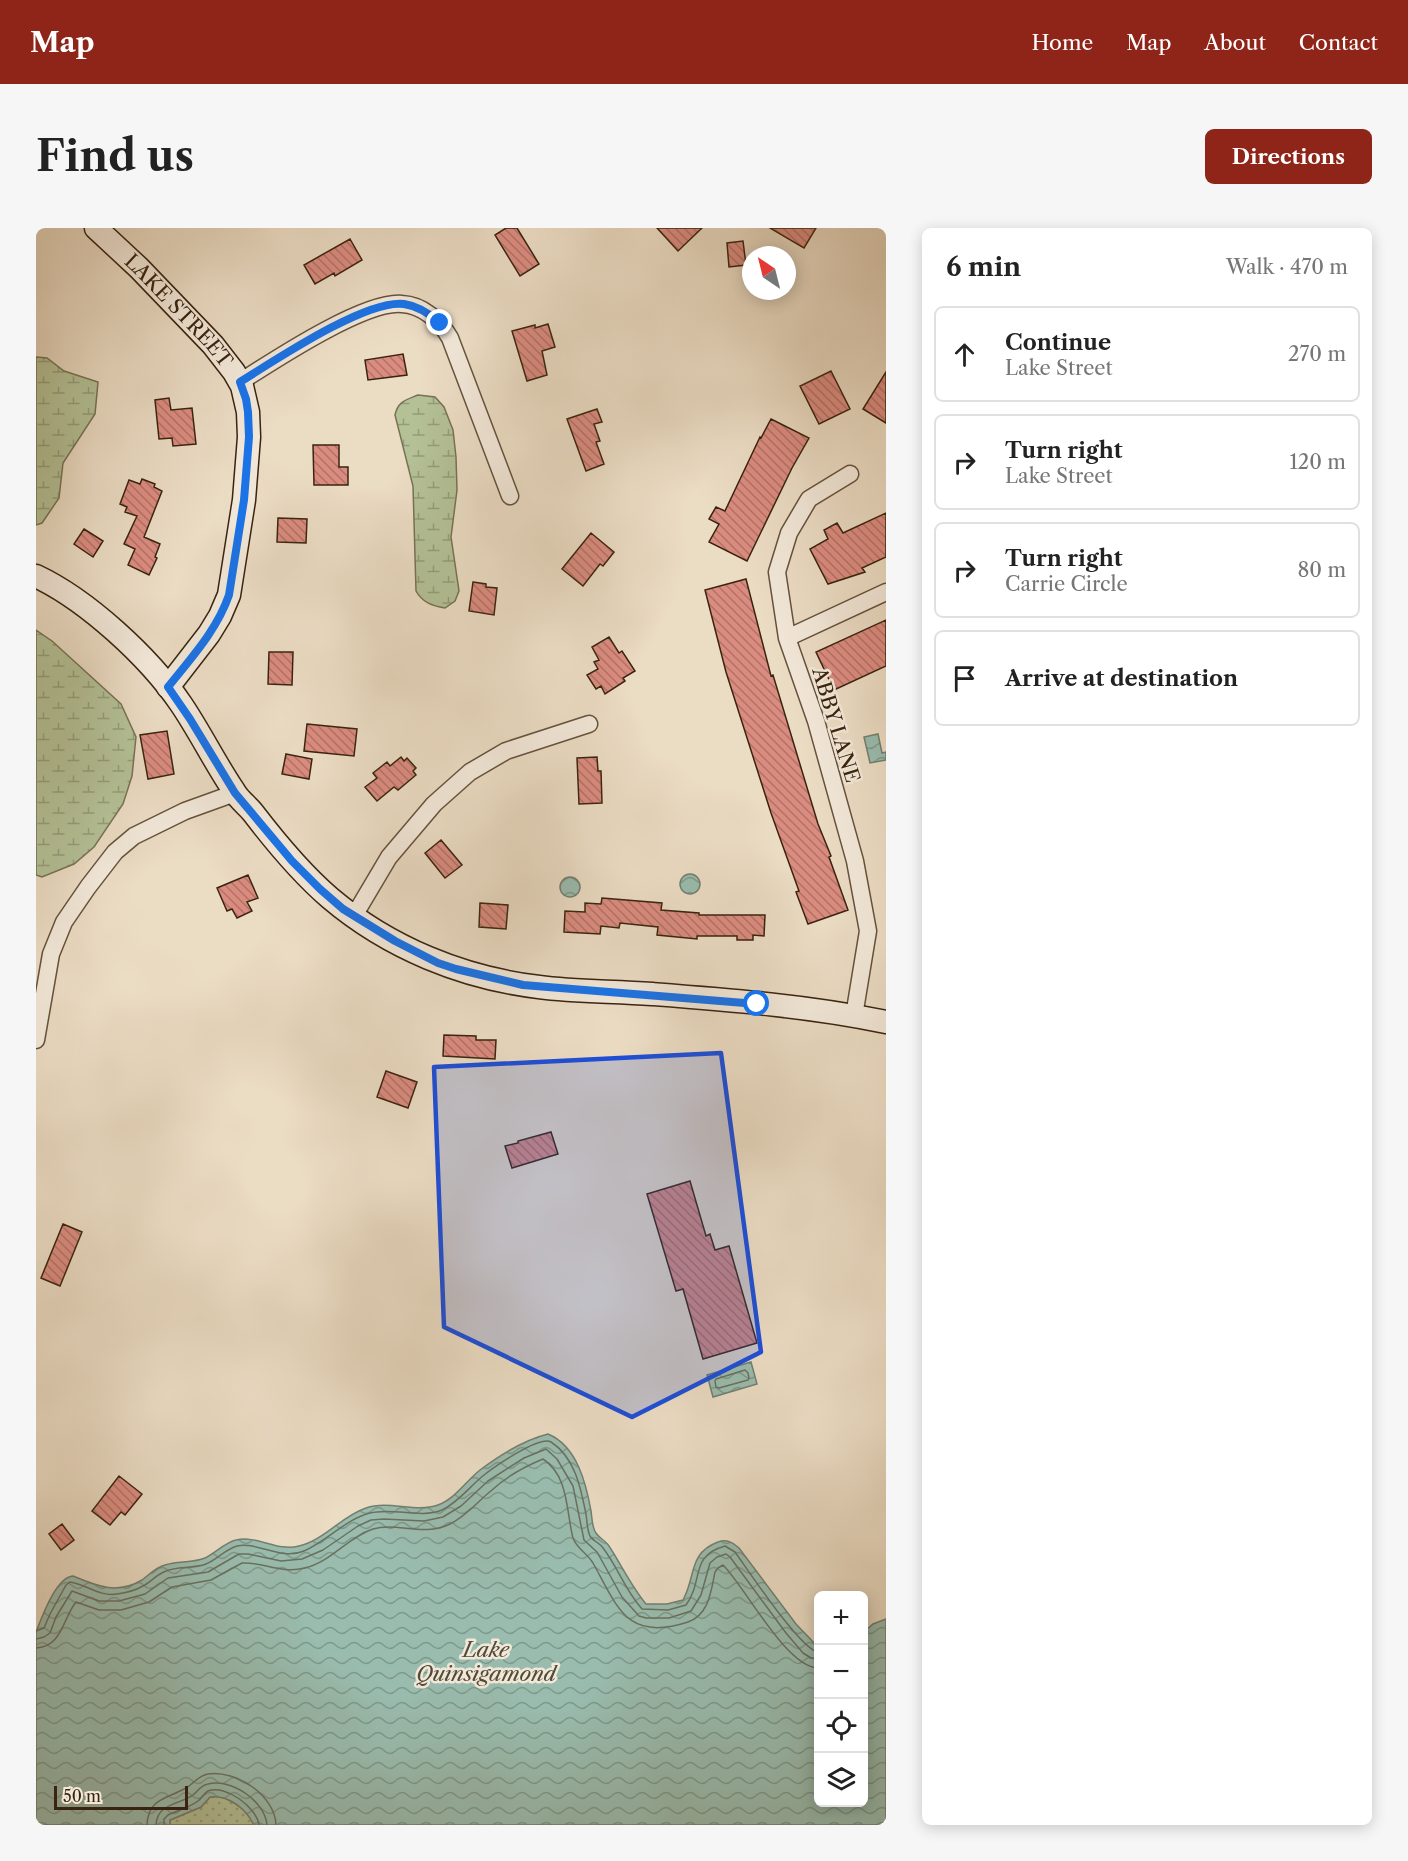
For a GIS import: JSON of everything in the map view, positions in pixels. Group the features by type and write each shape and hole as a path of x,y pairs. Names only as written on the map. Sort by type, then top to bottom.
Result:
{"main road":[{"name":"LAKE STREET","path":"96,228 201,331 234,372 240,382 247,405 249,437 244,500 229,595 215,625 168,687"},
{"path":"36,576 63,590 132,647 168,687 235,793 306,876 354,916 395,941 438,963 507,982 556,989 650,994 804,1008 886,1022"}],"street":[{"path":"240,382 315,337 364,312 394,304 418,308 440,323 450,338 510,496"},
{"name":"ABBY LANE","path":"850,474 809,499 789,533 777,572 788,638 816,721 855,861 868,931 854,1016"},
{"path":"788,638 886,592"},
{"path":"354,916 389,856 434,804 470,772 506,751 589,724"},
{"path":"36,1040 51,954 64,922 115,852 134,837 179,813 235,793"}],"highlighted area":[{"path":"721,1053 761,1352 632,1417 444,1327 434,1067"}],"green space":[{"path":"36,357 47,358 64,371 98,382 95,414 63,463 59,498 42,523 36,525"},
{"path":"418,395 435,397 444,407 453,430 457,490 451,537 459,591 455,601 445,608 428,603 416,591 413,486 395,415 400,404"},
{"path":"36,630 52,641 121,704 136,737 132,776 123,804 94,847 74,864 42,877 36,875"},
{"path":"218,1796 240,1807 254,1825 170,1825 170,1820 201,1807 210,1797"}],"water":[{"path":"878,734 882,753 886,752 886,760 870,763 864,737"},
{"path":"690,874 697,877 700,884 697,891 690,894 683,891 680,884 683,877"},
{"path":"570,877 577,880 580,887 577,894 570,897 563,894 560,887 563,880"},
{"path":"751,1362 757,1384 713,1397 707,1375"},
{"name":"Lake Quinsigamond","path":"548,1434 566,1447 573,1456 583,1477 595,1531 609,1546 646,1604 667,1604 683,1600 694,1566 702,1552 718,1542 727,1541 739,1548 796,1624 814,1643 814,1807 868,1807 868,1628 886,1619 886,1825 254,1825 237,1804 224,1798 210,1797 201,1807 170,1820 170,1825 36,1825 36,1632 55,1590 67,1578 73,1576 99,1586 124,1587 133,1585 162,1566 205,1558 236,1540 252,1540 283,1547 299,1546 317,1539 349,1516 366,1508 384,1505 420,1508 438,1505 450,1499 475,1474 496,1459 521,1444"}],"building":[{"path":"506,228 517,228 539,264 520,276 495,235"},
{"path":"657,228 702,228 678,251"},
{"path":"770,228 816,228 804,248"},
{"path":"350,239 362,260 335,276 334,273 315,284 304,265"},
{"path":"743,241 742,265 729,267 727,243"},
{"path":"548,324 555,347 542,351 547,375 527,381 512,331"},
{"path":"403,354 407,375 368,380 365,360"},
{"path":"831,371 850,409 819,424 800,386"},
{"path":"886,372 886,423 863,409"},
{"path":"169,398 171,410 192,408 196,444 173,446 172,438 159,439 155,400"},
{"path":"597,409 602,422 594,424 600,441 596,442 604,464 586,471 567,419"},
{"path":"771,419 809,438 747,561 709,542 719,524 709,519 716,507 725,511"},
{"path":"313,445 339,445 339,467 348,467 348,485 314,485"},
{"path":"142,479 155,484 154,487 162,491 144,537 160,544 155,557 157,558 149,575 128,565 135,549 124,544 137,516 125,512 127,507 120,504 129,480 140,484"},
{"path":"886,513 886,557 862,568 865,572 828,584 810,549 828,539 824,530 837,523 843,533"},
{"path":"278,518 307,519 306,543 277,542"},
{"path":"84,529 103,541 93,557 74,544"},
{"path":"591,533 614,552 603,566 600,564 583,586 562,569"},
{"path":"746,579 771,676 773,675 818,824 848,910 808,924 726,672 705,590"},
{"path":"473,582 497,588 494,615 469,611"},
{"path":"886,620 886,666 834,690 816,652"},
{"path":"609,637 619,653 622,651 635,671 623,678 625,681 605,694 601,686 596,689 587,675 598,669 594,662 599,660 592,647"},
{"path":"269,652 293,652 292,685 268,684"},
{"path":"307,724 357,729 354,756 304,751"},
{"path":"167,731 174,774 148,779 140,735"},
{"path":"286,754 312,759 309,779 282,774"},
{"path":"401,757 404,761 407,758 416,768 413,771 416,775 398,790 394,787 377,801 365,787 377,778 373,773 387,762 390,766"},
{"path":"597,757 598,771 601,771 602,803 579,804 577,758"},
{"path":"441,840 462,865 445,878 425,853"},
{"path":"248,875 258,898 247,902 252,911 237,918 232,909 227,911 217,888"},
{"path":"602,898 662,903 661,910 699,913 699,915 765,915 764,936 753,935 753,940 737,940 737,936 697,936 697,939 657,935 658,927 620,923 619,928 601,926 600,934 564,932 565,911 585,912 585,903 601,904"},
{"path":"480,903 508,905 506,929 479,927"},
{"path":"444,1035 476,1036 476,1040 496,1040 495,1059 443,1056"},
{"path":"386,1071 417,1082 408,1108 377,1097"},
{"path":"551,1132 558,1154 512,1168 505,1146"},
{"path":"690,1181 706,1236 710,1234 715,1250 729,1246 757,1343 703,1359 683,1289 676,1291 647,1194"},
{"path":"63,1224 82,1232 60,1286 41,1278"},
{"path":"119,1476 142,1494 125,1515 121,1512 110,1525 92,1511"},
{"path":"62,1524 74,1540 61,1550 49,1534"}],"route":[{"path":"440,323 411,305 394,304 376,308 329,330 240,382 246,399 250,424 244,500 229,595 215,625 168,687 182,705 235,793 292,861 343,909 395,941 438,963 492,979 523,985 757,1004"}]}
